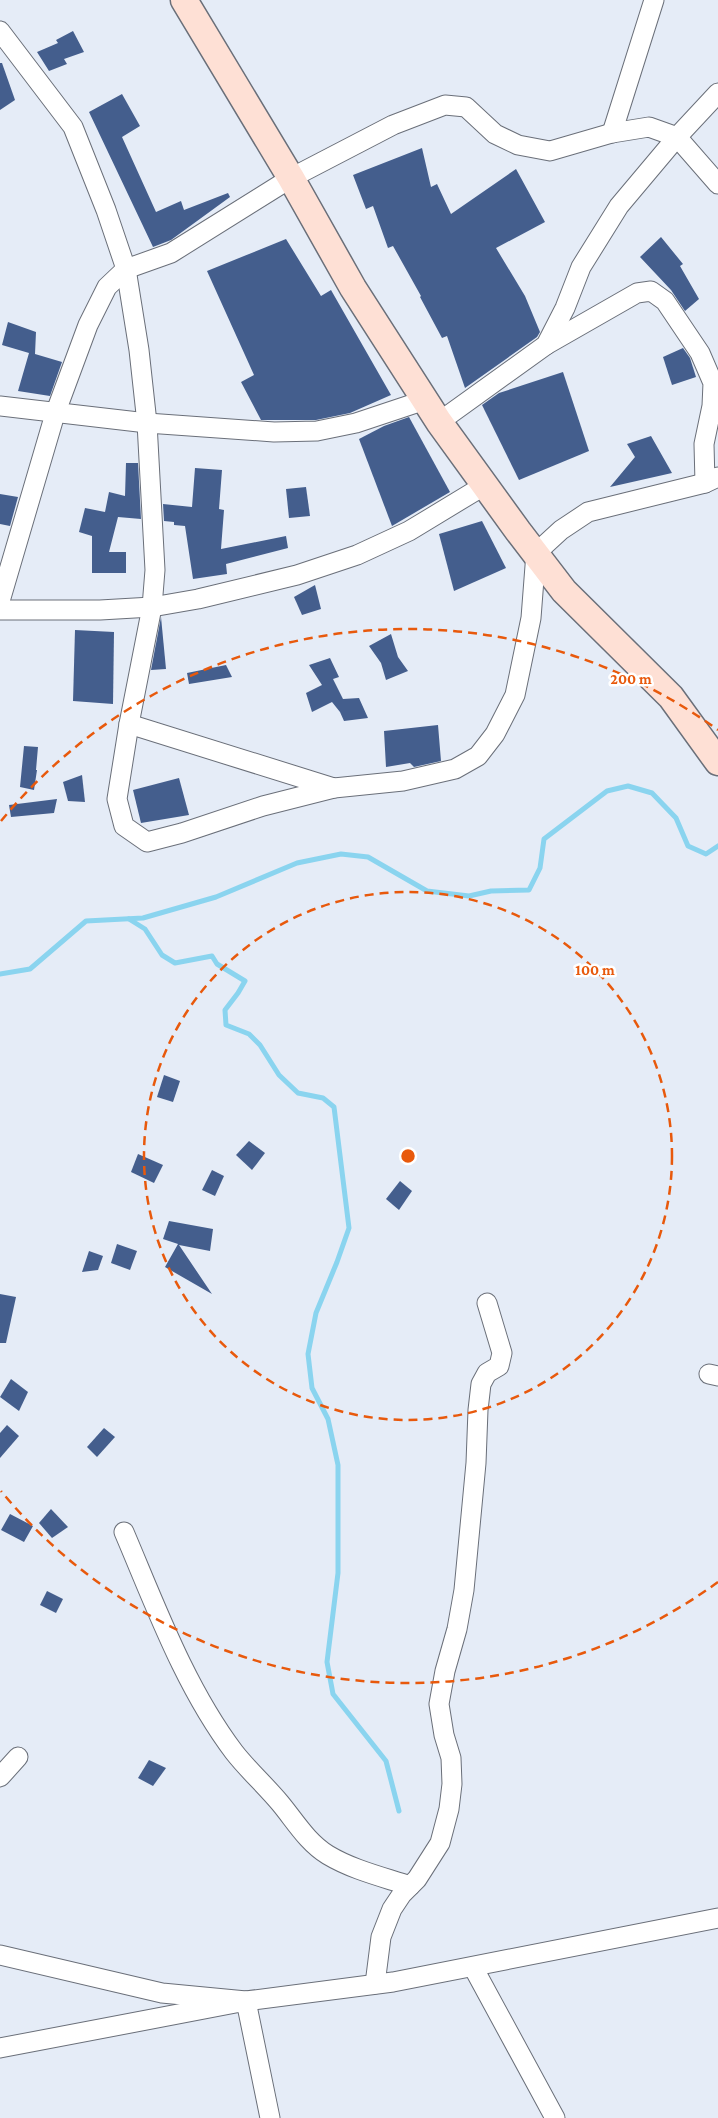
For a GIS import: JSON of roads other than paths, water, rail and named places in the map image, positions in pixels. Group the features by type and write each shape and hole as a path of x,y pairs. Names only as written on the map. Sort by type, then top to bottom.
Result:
{"street":[{"path":"184,0 291,178 353,288 439,422 564,591 672,697 718,762"},
{"path":"612,133 654,0"},
{"path":"0,32 73,126 106,210 126,269 139,350 147,423 155,570 152,607 129,724 117,799 124,826 147,842 182,833 263,806 334,788 403,781 455,769 478,756 495,734 514,695 531,618 536,553 560,530 588,512 712,480 704,444 712,406 713,383 700,353 665,301 651,291 637,293 546,345 439,422"},
{"path":"546,345 565,308 581,268 619,206 677,137 718,93"},
{"path":"0,601 55,414 88,326 107,287 126,269 171,253 291,178 393,125 445,105 466,107 495,134 518,145 550,151 612,133 649,127 677,137 718,184"},
{"path":"0,406 55,414 147,423 274,432 317,431 356,423 425,400"},
{"path":"0,610 100,610 152,607 198,599 297,575 357,555 409,531 485,485"},
{"path":"129,724 334,788"},
{"path":"375,1984 380,1938 392,1909 402,1894 417,1879 440,1843 449,1809 452,1784 451,1758 444,1736 439,1704 464,1590 476,1464 481,1384 487,1373 500,1366 502,1352 487,1303"},
{"path":"124,1532 173,1646 210,1717 235,1753 280,1802 311,1843 329,1856 410,1886"},
{"path":"0,1777 18,1757"},
{"path":"0,2048 246,2001 375,1984 473,1967 718,1918"},
{"path":"0,1954 162,1993 246,2001"},
{"path":"473,1967 554,2118"},
{"path":"246,2001 270,2118"}],"waterway":[{"path":"0,974 30,969 86,921 143,918 216,897 297,863 341,854 368,857 427,891 469,896 491,891 529,890 540,868 544,839 607,791 628,786 652,793 676,818 688,846 706,854 718,846"},
{"path":"129,919 145,929 162,955 175,963 212,956 217,964 245,981 225,1010 226,1025 249,1034 260,1045 279,1075 298,1093 323,1098 334,1107 349,1228 316,1313 308,1354 312,1388 328,1419 338,1465 338,1573 327,1662 333,1694 386,1761 399,1811"}]}
